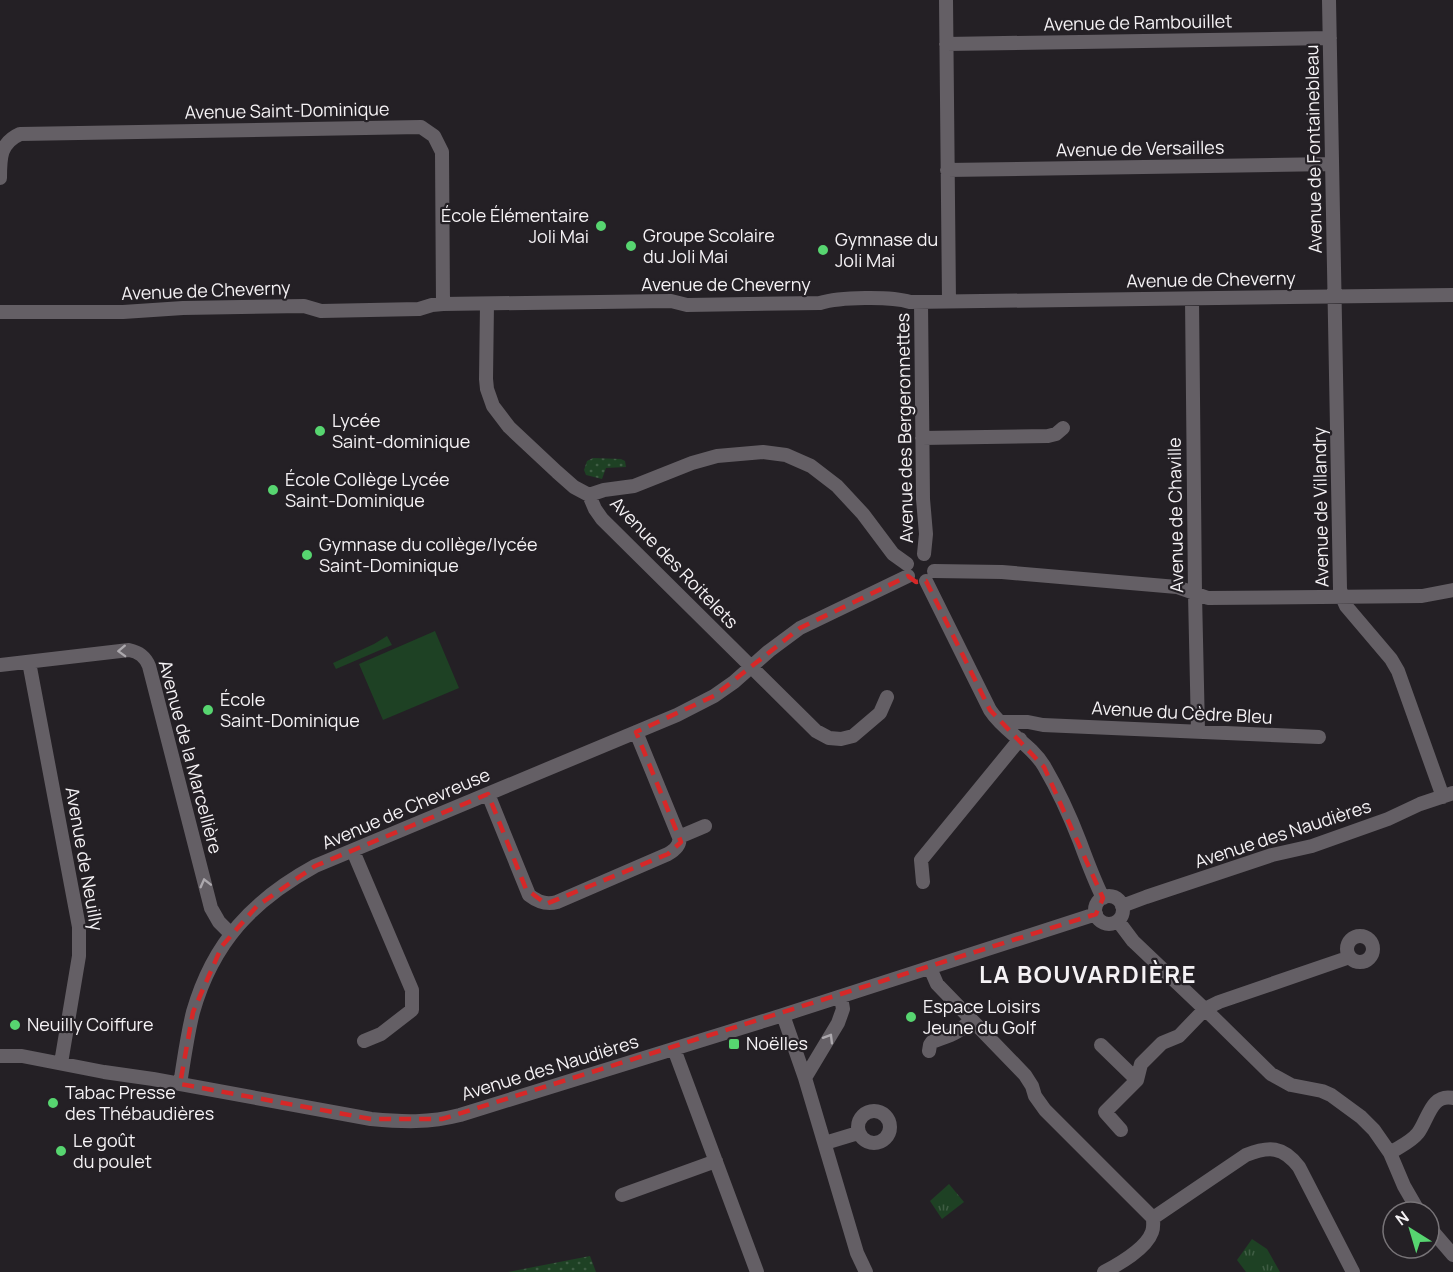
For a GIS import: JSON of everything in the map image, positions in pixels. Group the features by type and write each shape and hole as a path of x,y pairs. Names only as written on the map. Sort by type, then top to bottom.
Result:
{"street":[{"path":"946,0 949,301"},
{"name":"Avenue de Fontainebleau","path":"1329,0 1335,297"},
{"name":"Avenue de Rambouillet","path":"946,44 1330,38"},
{"name":"Avenue Saint-Dominique","path":"0,178 0,158 4,147 10,139 20,134 421,127 434,136 442,152 444,304"},
{"name":"Avenue de Versailles","path":"947,170 1332,164"},
{"name":"Avenue de Cheverny","path":"0,312 123,312 183,308 304,306 321,311 419,309 444,304 671,301 687,305 898,299 921,302 1453,294"},
{"name":"Avenue de Villandry","path":"1335,297 1342,597 1353,615 1391,659 1398,671 1448,795"},
{"name":"Avenue de Chaville","path":"1192,299 1198,731"},
{"name":"Avenue des Bergeronnettes","path":"921,302 923,499 926,534 924,554"},
{"name":"Avenue des Roitelets","path":"487,304 486,380 493,406 509,427 556,472 567,482 589,495 602,519 751,668 816,731 829,738 841,739 853,736 880,712 887,698"},
{"path":"922,438 1048,436 1064,428"},
{"path":"589,495 604,490 634,486 692,462 717,456 763,452 786,455 811,466 837,486 863,514 907,570 912,580 916,582 930,576 1002,572 1177,587 1208,598 1422,596 1453,590"},
{"path":"907,570 909,559 919,554 928,556 933,562 930,576 990,710 1000,722 1031,749 1044,766 1063,803 1103,898"},
{"name":"Avenue de Chevreuse","path":"180,1084 189,1032 199,994 214,960 231,934 257,906 292,879 315,866 699,705 734,682 769,651 800,628 907,570"},
{"name":"Avenue de la Marcellière","path":"0,665 129,650 145,658 212,908 219,922 231,934"},
{"name":"Avenue de Neuilly","path":"29,662 80,927 79,956 61,1063"},
{"name":"Avenue du Cèdre Bleu","path":"1000,722 1319,737"},
{"path":"1031,749 1039,737 1042,724"},
{"path":"488,794 526,889 534,899 546,904 557,902 668,854 678,846 679,837 636,732"},
{"path":"923,882 921,860 1020,739"},
{"name":"Avenue des Naudières","path":"1122,906 1272,855 1312,846 1448,795"},
{"path":"679,837 705,825"},
{"path":"353,851 412,990 412,1010 381,1034 364,1041"},
{"path":"1115,897 1122,906 1123,914 1118,921 1112,924 1103,923 1098,919 1096,906 1103,898 1115,897"},
{"name":"Avenue des Naudières","path":"0,1056 22,1056 371,1119 410,1122 451,1117 841,997 1096,914"},
{"path":"1118,921 1133,941 1271,1074 1291,1085 1322,1091 1354,1110 1374,1130 1390,1153 1412,1200"},
{"path":"1121,1130 1105,1112 1137,1080 1141,1064 1162,1043 1179,1036 1205,1009 1219,1002 1350,957"},
{"path":"930,968 936,984 1025,1075 1045,1110 1153,1218 1148,1240 1126,1260 1104,1272"},
{"path":"805,1078 841,1016 843,1009 841,997"},
{"path":"783,1015 805,1078 857,1253 866,1272"},
{"path":"929,1051 933,1042 961,1031 970,1019"},
{"path":"1101,1045 1137,1080"},
{"path":"794,1047 816,1059"},
{"path":"674,1049 757,1272"},
{"path":"1390,1153 1419,1132 1437,1100 1453,1098"},
{"path":"825,1143 858,1133"},
{"path":"1153,1218 1246,1155 1260,1150 1275,1149 1291,1156 1299,1167 1353,1272"},
{"path":"622,1195 716,1161"},
{"path":"1441,1241 1453,1255"}],"highlighted area":[{"path":"908,576 916,582 926,581 990,710 1044,767 1103,898 1096,914 442,1119 371,1119 180,1084 193,1012 222,946 257,906 315,866 488,794 526,889 546,904 668,854 681,842 636,732 714,696 800,628"}],"green space":[{"path":"593,458 621,459 625,461 626,467 606,468 602,479 586,475 584,470 587,461"},
{"path":"435,631 459,688 383,720 359,664"},
{"path":"387,636 392,645 336,669 333,663"},
{"path":"949,1184 964,1202 942,1219 930,1201"},
{"path":"1252,1239 1267,1249 1280,1272 1246,1272 1237,1260"},
{"path":"590,1256 596,1272 508,1272"}],"place":[{"name":"École Élémentaire Joli Mai","path":"601,226"},
{"name":"Groupe Scolaire du Joli Mai","path":"631,246"},
{"name":"Gymnase du Joli Mai","path":"823,250"},
{"name":"Lycée Saint-dominique","path":"320,431"},
{"name":"École Collège Lycée Saint-Dominique","path":"273,490"},
{"name":"Gymnase du collège/lycée Saint-Dominique","path":"307,555"},
{"name":"École Saint-Dominique","path":"208,710"},
{"name":"Espace Loisirs Jeune du Golf","path":"911,1017"},
{"name":"Neuilly Coiffure","path":"15,1025"},
{"name":"Noëlles","path":"734,1044"},
{"name":"Tabac Presse des Thébaudières","path":"53,1103"},
{"name":"Le goût du poulet","path":"61,1151"}],"district":[{"name":"LA BOUVARDIÈRE","path":"1088,975"}]}
